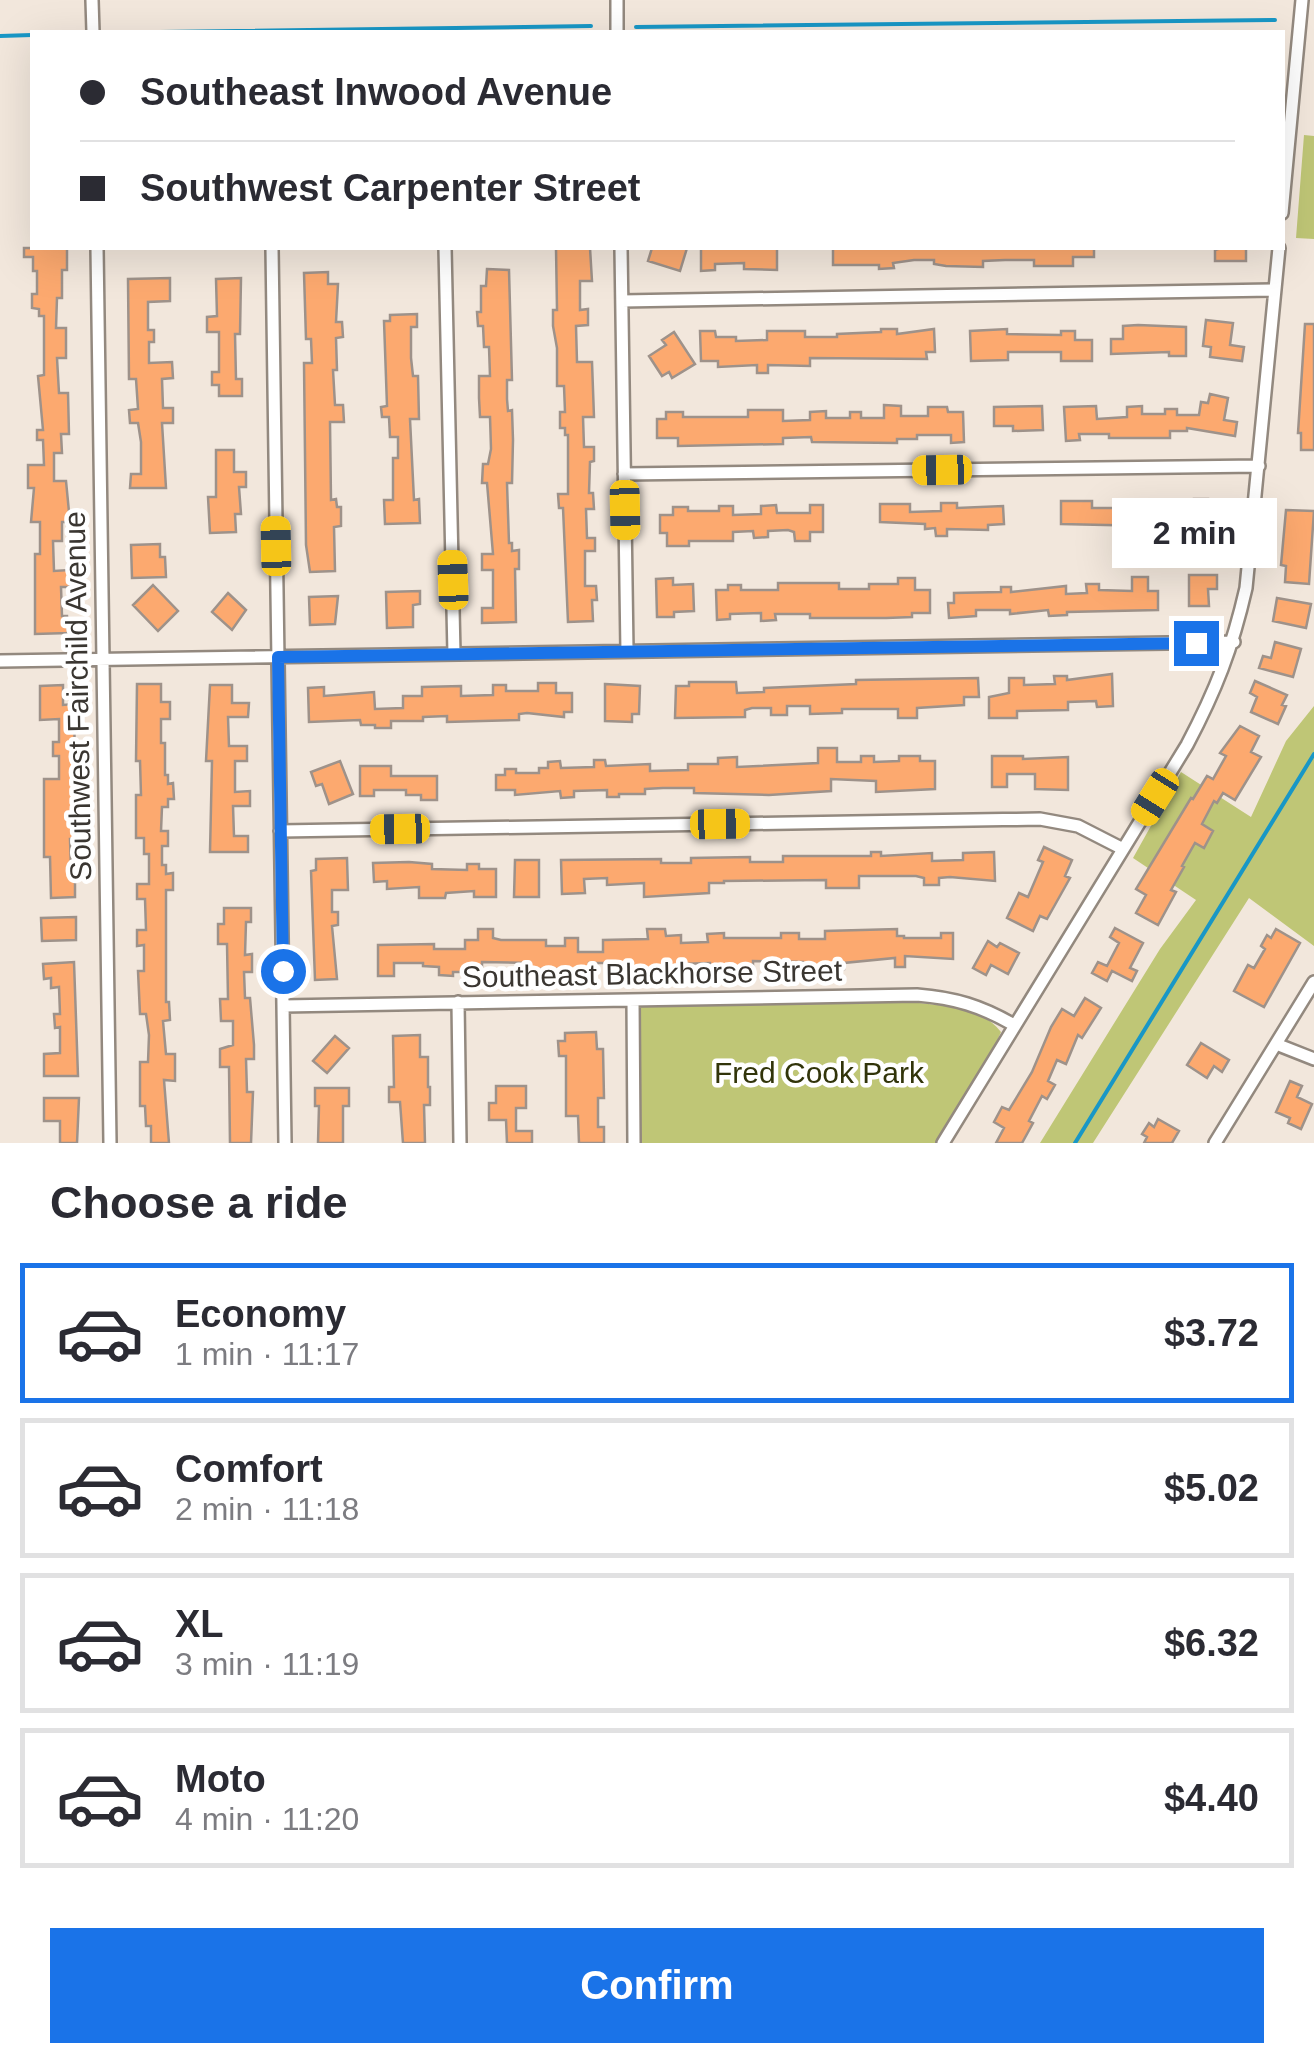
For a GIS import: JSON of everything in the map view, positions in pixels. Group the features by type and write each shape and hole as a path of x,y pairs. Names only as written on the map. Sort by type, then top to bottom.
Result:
{"street":[{"path":"92,0 93,30"},
{"path":"616,0 617,30"},
{"path":"1285,154 1302,0"},
{"name":"Southwest Fairchild Avenue","path":"97,250 110,1143"},
{"path":"272,250 286,1143"},
{"path":"445,250 454,654"},
{"path":"621,250 627,651"},
{"path":"943,1143 1187,746 1218,687 1234,642 1246,588 1279,250"},
{"path":"622,301 1275,290"},
{"path":"624,474 1258,466"},
{"path":"0,661 1234,642"},
{"path":"280,831 1040,819 1078,826 1123,849"},
{"path":"1216,1143 1314,982"},
{"name":"Southeast Blackhorse Street","path":"283,1006 917,996 955,998 984,1008 1014,1026"},
{"path":"633,1000 634,1143"},
{"path":"458,1002 460,1143"},
{"path":"1276,1044 1314,1059"}],"green space":[{"path":"1304,135 1314,136 1314,239 1296,238"},
{"path":"1314,706 1314,946 1249,898 1093,1143 1040,1143 1160,949 1196,900 1133,858 1181,772 1251,817 1286,741"},
{"name":"Fred Cook Park","path":"912,1002 971,1012 1001,1032 988,1061 937,1143 639,1143 637,1004"}],"building":[{"path":"24,248 67,250 62,298 57,298 56,328 66,328 66,358 57,358 59,393 68,393 69,434 61,434 62,453 54,453 54,481 66,481 70,522 62,522 62,541 53,541 54,571 69,570 70,587 61,587 62,616 67,616 68,633 35,634 35,554 40,554 40,522 31,522 34,488 28,488 28,465 44,465 43,440 37,440 37,430 43,430 38,376 44,375 44,316 39,316 39,309 32,308 32,294 37,294 37,271 33,271 33,257 24,257"},
{"path":"556,250 590,250 592,281 580,281 580,310 588,309 588,325 576,326 577,362 592,362 594,417 583,417 584,447 594,447 589,493 593,493 594,509 586,509 587,538 595,538 595,551 585,551 585,586 596,586 593,621 568,622 563,508 559,508 558,494 568,494 568,435 565,428 560,428 560,412 565,412 564,386 557,386 553,310 557,310"},
{"path":"651,250 686,250 680,271 648,261"},
{"path":"701,250 777,250 777,270 744,269 744,263 715,264 715,270 701,271"},
{"path":"833,250 1094,250 1094,257 1073,257 1073,266 1034,266 1034,260 983,261 983,267 946,266 934,264 934,260 893,263 894,268 879,269 879,265 833,265"},
{"path":"1215,250 1246,250 1246,261 1215,261"},
{"path":"487,269 509,270 512,380 507,380 507,399 508,411 512,410 513,440 512,483 507,483 509,543 512,551 519,550 519,569 515,569 516,622 482,623 482,608 493,608 493,570 482,570 482,554 493,554 487,483 482,483 483,464 488,464 491,449 490,417 480,417 479,398 479,376 490,376 489,347 484,347 483,326 478,326 477,312 481,312 481,286 486,286"},
{"path":"328,272 328,284 338,284 336,322 342,322 343,337 336,338 337,370 333,370 335,405 343,405 344,422 330,422 331,500 336,499 337,507 341,507 341,526 334,527 335,571 310,572 306,545 304,363 312,363 311,339 306,339 304,273"},
{"path":"170,278 170,301 148,302 148,330 154,330 154,342 149,342 149,363 172,362 173,378 162,379 163,408 173,408 173,423 162,423 166,488 130,488 131,474 141,474 141,442 138,423 130,423 129,410 138,409 136,379 129,379 128,279"},
{"path":"241,278 240,334 235,334 236,379 242,379 242,396 219,396 219,385 212,385 212,372 219,372 219,332 207,332 207,317 217,316 216,279"},
{"path":"417,314 417,327 411,327 411,358 413,376 418,376 419,419 410,419 414,500 419,499 420,523 385,524 384,500 393,500 393,458 398,458 398,437 390,437 389,417 382,417 381,407 387,406 384,321 390,321 390,315"},
{"path":"1206,320 1233,323 1230,345 1244,347 1242,361 1210,357 1211,347 1203,346"},
{"path":"1305,324 1314,324 1314,450 1301,450 1298,433"},
{"path":"1123,326 1186,327 1186,356 1169,356 1169,352 1111,354 1111,339 1123,339"},
{"path":"897,329 897,334 934,329 935,352 926,352 927,359 810,358 810,366 768,365 768,373 757,373 757,365 718,367 718,361 701,361 700,331 715,331 716,337 736,337 736,341 767,340 767,331 805,331 805,337 837,337"},
{"path":"1007,329 1007,334 1061,335 1061,331 1075,331 1075,340 1092,340 1092,361 1061,361 1061,352 1008,352 1008,360 971,361 970,331"},
{"path":"674,332 695,364 672,378 669,372 662,376 649,356 666,345 662,340"},
{"path":"1210,394 1228,398 1224,420 1237,422 1235,436 1187,428 1170,431 1170,438 1079,434 1080,440 1066,441 1064,407 1096,406 1097,419 1127,417 1127,407 1142,406 1142,414 1165,414 1165,409 1177,409 1177,415 1199,415 1201,402 1208,403"},
{"path":"884,405 901,406 901,416 928,416 928,407 963,412 964,442 951,443 951,435 917,435 917,439 897,439 897,443 812,442 811,437 783,438 783,444 678,446 678,438 657,438 657,419 666,419 666,412 683,412 683,417 748,417 748,410 783,410 783,421 810,420 810,412 826,411 826,418 850,418 850,412 861,412 861,418 884,418"},
{"path":"1042,406 1043,430 1013,431 1013,426 994,426 994,407"},
{"path":"216,450 234,450 234,472 246,472 246,487 239,487 241,514 235,514 236,532 210,533 208,497 216,497"},
{"path":"1194,499 1208,499 1208,505 1226,505 1226,530 1151,531 1150,526 1061,524 1061,501 1092,501 1092,508 1150,508 1149,500 1163,500 1164,510 1194,508"},
{"path":"941,503 957,503 957,508 1003,506 1004,524 988,525 988,530 947,529 947,536 936,536 935,528 925,529 925,524 880,522 880,504 910,504 910,512 941,511"},
{"path":"776,505 777,513 810,513 810,505 823,505 823,532 810,532 810,541 795,541 794,532 788,530 768,531 768,537 754,538 753,531 733,532 733,541 689,541 689,546 667,546 667,533 660,533 660,515 673,515 673,507 719,511 719,506 733,506 733,515 761,514 761,506"},
{"path":"1286,510 1314,511 1309,584 1285,582 1286,566 1281,565"},
{"path":"160,544 166,577 132,578 131,545"},
{"path":"1189,575 1217,575 1217,589 1208,589 1209,606 1189,606"},
{"path":"1132,577 1148,577 1148,591 1158,591 1158,610 1067,612 1049,616 1048,610 1010,614 1010,610 976,610 976,616 949,618 948,603 954,603 954,593 1001,592 1001,587 1011,587 1011,592 1066,586 1066,594 1087,593 1086,584 1099,584 1099,590 1132,591"},
{"path":"673,578 673,585 693,584 694,611 657,617 656,579"},
{"path":"898,578 915,578 915,590 930,590 930,613 886,618 775,614 776,620 761,621 761,613 730,614 730,619 717,620 716,590 728,590 728,585 741,585 741,590 778,590 778,583 839,583 839,589 869,589 869,584 898,584"},
{"path":"153,585 178,611 158,631 133,605"},
{"path":"420,591 420,604 413,605 413,627 387,628 386,592"},
{"path":"228,593 246,610 232,630 212,612"},
{"path":"338,596 335,624 310,625 309,597"},
{"path":"1277,598 1311,604 1306,628 1273,621"},
{"path":"1275,642 1301,649 1293,677 1259,668 1263,656 1271,658"},
{"path":"1112,674 1113,706 1097,707 1096,701 1068,702 1068,710 1017,711 1017,718 989,718 989,697 1009,693 1009,678 1024,678 1024,685 1055,684 1054,676 1067,676 1067,680"},
{"path":"978,678 979,697 964,697 964,705 917,708 917,718 898,718 898,709 842,709 842,713 810,714 810,706 787,706 787,715 771,715 771,708 752,708 745,710 745,717 675,718 676,686 689,686 689,682 736,682 737,693 856,684 856,680"},
{"path":"1255,681 1287,695 1278,724 1251,712 1257,697 1250,693"},
{"path":"538,683 556,683 556,693 572,693 572,712 564,712 564,717 519,714 519,720 447,722 447,716 423,717 423,721 391,721 391,728 361,725 360,720 309,722 308,688 324,687 324,696 374,692 375,709 403,708 403,696 422,696 422,687 461,686 461,696 493,695 493,685 506,685 506,691 538,691"},
{"path":"137,684 161,684 161,702 170,702 170,719 161,719 165,775 168,784 173,783 174,799 168,799 168,807 162,807 161,831 168,831 168,846 162,846 162,865 166,865 166,874 173,873 173,890 166,890 166,1002 170,1020 163,1021 166,1054 175,1054 175,1081 164,1080 169,1143 151,1143 151,1126 146,1126 145,1106 140,1106 140,1062 148,1062 149,1035 146,1014 140,1014 138,971 144,971 144,945 137,946 137,930 146,930 145,899 137,899 137,884 149,884 149,854 144,854 144,838 136,838 136,795 141,795 140,761 136,761"},
{"path":"605,684 640,686 639,714 632,714 632,722 605,721"},
{"path":"63,685 63,705 74,704 76,839 70,839 75,897 51,898 50,857 44,857 44,779 59,779 59,756 53,756 53,742 59,742 59,719 40,720 40,686"},
{"path":"210,685 232,685 232,703 249,703 248,717 228,717 229,746 247,746 247,761 235,761 235,792 250,791 250,806 233,806 234,836 248,836 248,852 210,852 212,761 206,761"},
{"path":"1240,726 1259,736 1251,752 1261,757 1235,800 1223,793 1217,803 1214,801 1202,824 1213,831 1204,848 1195,843 1158,925 1136,913 1146,895 1136,889 1191,798 1207,776 1213,779 1226,756 1220,753"},
{"path":"818,748 837,748 837,762 861,762 861,756 874,756 874,762 899,761 899,756 935,761 935,789 876,792 876,781 831,779 831,791 769,795 663,788 619,797 607,797 607,790 574,791 574,797 561,798 560,791 515,795 515,790 496,790 496,775 505,775 505,769 539,773 539,768 548,768 548,762 560,761 561,768 594,767 594,760 605,760 606,766 650,764 650,771 688,770 688,764 718,764 718,758 737,757 737,767 818,763"},
{"path":"992,756 1068,757 1068,790 1035,789 1035,774 1007,774 1007,787 992,787"},
{"path":"340,761 353,794 329,804 322,784 316,786 311,772"},
{"path":"360,766 391,766 391,776 437,776 437,800 421,800 421,795 406,795 406,790 374,790 374,796 360,796"},
{"path":"1044,847 1072,860 1065,876 1070,878 1047,919 1040,916 1033,931 1007,918 1019,893 1028,897 1043,862 1038,860"},
{"path":"871,852 881,852 881,856 932,853 932,861 963,860 963,853 994,852 995,881 950,877 939,878 939,885 924,885 924,878 916,876 859,876 859,888 826,888 826,880 724,881 709,883 709,893 644,897 644,883 607,885 607,878 584,879 585,893 562,894 561,860 661,859 661,863 691,863 691,858 750,857 750,862 783,862 783,856 871,856"},
{"path":"347,858 348,890 332,890 332,912 338,912 338,925 332,926 337,979 315,980 311,871 316,870 316,859"},
{"path":"515,860 539,860 539,897 514,897"},
{"path":"373,863 432,864 432,869 467,870 467,864 479,864 479,869 496,869 496,897 474,897 474,891 446,893 445,898 419,898 419,887 387,889 387,881 374,882"},
{"path":"224,908 251,908 251,922 246,922 245,955 252,954 252,972 244,972 254,1045 254,1059 246,1059 247,1092 253,1092 251,1143 230,1143 229,1067 220,1067 220,1049 233,1045 233,1021 221,1021 220,999 228,999 227,944 218,944 218,924 224,924"},
{"path":"76,917 76,940 42,941 41,918"},
{"path":"1115,928 1143,943 1130,968 1137,971 1132,981 1112,971 1107,981 1092,973 1098,962 1107,966 1119,943 1110,937"},
{"path":"478,929 493,929 493,938 501,940 546,940 546,946 565,946 565,938 578,938 578,952 603,952 603,940 648,939 647,929 665,929 666,936 681,935 681,943 708,942 707,934 724,933 724,938 781,938 781,933 799,933 799,939 825,939 825,931 897,929 897,936 904,938 941,938 941,933 953,933 953,959 905,956 905,967 895,967 895,958 844,963 844,969 803,970 803,962 753,961 753,970 710,971 710,963 648,971 620,970 620,963 589,963 589,972 530,969 530,963 482,962 482,972 453,972 453,976 439,975 439,967 423,963 394,963 394,976 378,976 378,945 434,944 434,949 465,949 465,940 478,940"},
{"path":"1276,929 1300,943 1264,1007 1234,991 1248,965 1254,968 1265,949 1261,946 1267,935 1271,938"},
{"path":"988,941 1019,953 1008,974 991,965 986,975 973,968"},
{"path":"74,962 78,1076 44,1076 44,1054 60,1053 60,1027 55,1028 54,1014 60,1014 59,987 51,988 51,978 44,979 43,964"},
{"path":"1085,998 1101,1008 1082,1038 1078,1035 1066,1064 1057,1060 1048,1081 1055,1085 1047,1099 1042,1096 1022,1143 996,1143 1004,1128 994,1122 1002,1107 1009,1110 1032,1072 1062,1009 1074,1016"},
{"path":"596,1032 597,1049 603,1049 604,1098 598,1098 598,1127 604,1127 604,1143 579,1143 578,1116 566,1116 566,1056 559,1056 558,1041 565,1041 565,1033"},
{"path":"420,1035 420,1057 428,1057 430,1087 430,1105 424,1105 425,1143 403,1143 400,1102 389,1102 389,1087 394,1087 393,1036"},
{"path":"335,1036 349,1048 327,1073 313,1061"},
{"path":"1201,1043 1229,1060 1222,1072 1214,1066 1207,1078 1187,1065"},
{"path":"1290,1081 1302,1086 1297,1097 1312,1104 1301,1129 1276,1112"},
{"path":"496,1086 526,1086 526,1108 516,1108 516,1131 532,1131 532,1143 507,1143 506,1120 489,1120 489,1103 496,1103"},
{"path":"315,1088 349,1088 349,1106 343,1106 343,1143 318,1143 319,1106 315,1106"},
{"path":"44,1098 79,1098 77,1143 60,1143 60,1121 44,1121"},
{"path":"1158,1119 1179,1131 1172,1143 1144,1143 1147,1137 1142,1134 1149,1123 1154,1127"}],"waterway":[{"path":"636,27 1275,20"},
{"path":"304,30 591,26"},
{"path":"0,36 30,35"},
{"path":"1075,1143 1314,754"}],"route":[{"path":"283,971 278,657 1196,643"}]}
